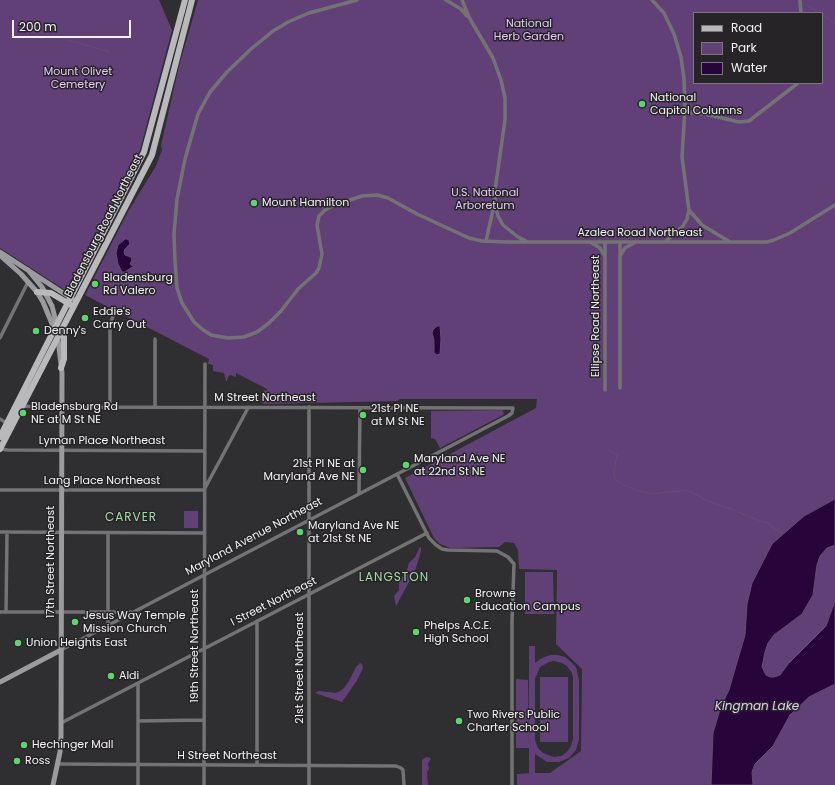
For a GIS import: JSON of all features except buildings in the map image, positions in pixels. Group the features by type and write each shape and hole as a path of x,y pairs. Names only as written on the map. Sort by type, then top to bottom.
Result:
{"main road":[{"name":"Bladensburg Road Northeast","path":"20,404 55,326 94,251 105,236 152,155 185,11 185,0"},
{"name":"Bladensburg Road Northeast","path":"185,11 192,0"},
{"name":"Bladensburg Road Northeast","path":"0,437 9,424 64,326 100,254 105,236"},
{"path":"94,251 100,254"},
{"path":"0,253 28,270 75,304"},
{"path":"0,253 36,292 43,302 55,326"},
{"path":"28,270 45,292 52,306 55,326"},
{"path":"36,292 45,292 69,300"},
{"name":"17th Street Northeast","path":"53,785 61,742 61,368 55,326"},
{"path":"61,368 64,359 64,326"},
{"name":"Bladensburg Road Northeast","path":"0,449 9,424"},
{"name":"Maryland Avenue Northeast","path":"0,682 61,650"}],"street":[{"name":"Azalea Road Northeast","path":"357,0 309,13 273,30 230,68 217,83 204,101 195,121 180,180 175,216 174,261 177,288 182,303 194,322 211,335 234,338 257,332 265,326 278,314 319,268 322,254 317,225 319,216 325,210 335,205 362,196 377,195 388,198 462,236 472,239 486,241 531,242 770,241 783,237 835,205"},
{"path":"446,0 461,9 470,20 493,58 500,74 504,92 505,120 495,190 495,202 486,241"},
{"path":"462,0 470,20"},
{"path":"652,0 668,20 678,46 684,74 682,157 689,210 687,219 683,226 664,242"},
{"path":"800,0 801,12"},
{"path":"684,112 705,114 739,122 749,122 797,84"},
{"name":"Azalea Road Northeast","path":"495,202 498,216 503,225 518,237 531,242"},
{"path":"689,210 702,225 730,242"},
{"path":"591,242 600,248 605,259"},
{"name":"Ellipse Road Northeast","path":"605,242 605,390"},
{"path":"620,242 620,388"},
{"path":"620,259 625,248 635,242"},
{"path":"0,338 28,282"},
{"path":"110,407 110,320 113,316"},
{"path":"155,340 155,407"},
{"name":"19th Street Northeast","path":"204,364 204,785"},
{"name":"M Street Northeast","path":"20,404 61,407 514,408"},
{"name":"21st Street Northeast","path":"309,407 309,785"},
{"path":"204,490 248,408"},
{"path":"359,494 360,408"},
{"name":"Maryland Avenue Northeast","path":"61,650 108,624 508,416 512,413 514,408"},
{"path":"0,419 9,424"},
{"name":"Lyman Place Northeast","path":"0,449 204,450"},
{"path":"397,474 434,544 444,550 497,550 508,557 514,564 512,622 512,785"},
{"name":"Lang Place Northeast","path":"0,490 204,490"},
{"path":"0,532 204,533"},
{"path":"6,532 6,612"},
{"path":"108,533 108,624"},
{"name":"I Street Northeast","path":"61,723 427,533"},
{"path":"0,612 131,612"},
{"path":"257,621 257,765"},
{"path":"138,683 138,785"},
{"path":"138,721 204,720"},
{"name":"H Street Northeast","path":"57,764 396,766 403,770 404,785"}],"green space":[{"name":"Mount Olivet Cemetery","path":"0,0 159,0 172,30 140,150 68,292 0,248"},
{"name":"U.S. National Arboretum","path":"198,0 835,0 835,499 804,516 772,544 752,583 745,635 729,690 721,706 713,733 711,785 517,785 517,774 533,773 529,773 529,646 535,646 535,663 550,655 565,657 576,667 579,680 579,739 576,750 569,758 559,762 547,762 535,754 535,773 550,773 581,751 582,669 556,644 557,570 519,569 518,550 514,543 505,542 499,547 450,548 440,544 434,538 405,478 536,408 537,399 400,399 397,401 263,404 261,402 263,392 265,390 267,391 267,389 236,373 236,377 230,375 226,381 224,373 213,371 213,365 208,364 209,359 85,295 129,210 156,166 162,150 161,145 179,66","holes":["554,661 567,666 572,673 573,678 573,739 567,752 561,756 554,757 543,753 538,748 535,740 535,679 540,667"]},
{"path":"502,410 504,413 503,415 440,448 435,439 431,438 431,411"},
{"path":"184,511 198,511 198,528 184,528"},
{"path":"835,545 835,601 826,626 789,663 780,675 770,677 766,675 762,667 768,643 774,635 802,614 813,595 817,565 820,556 827,548"},
{"path":"420,547 421,551 415,571 396,606 394,596 399,590 399,582 407,570 409,563 415,557"},
{"path":"525,572 553,572 554,614 525,614"},
{"path":"360,663 362,664 363,668 356,682 342,702 315,693 319,691 335,693 340,691 344,688 356,667"},
{"path":"540,677 568,677 568,742 540,742"},
{"path":"516,679 528,680 529,748 516,748"},
{"path":"835,684 835,785 753,785 752,772 755,764 773,745 790,715 809,697"},
{"path":"426,757 431,758 428,764 429,769 427,772 428,785 422,785 422,760"}],"water":[{"path":"125,239 129,240 130,244 125,249 125,255 131,257 132,260 130,264 135,268 132,267 125,272 122,272 118,264 116,253 118,245"},
{"path":"437,326 440,326 441,339 440,354 437,355 434,353 434,340 432,333"},
{"name":"Kingman Lake","path":"835,499 835,545 827,548 820,556 817,565 813,595 802,614 774,635 768,643 762,667 766,675 770,677 780,675 789,663 826,626 835,601 835,684 809,697 790,715 773,746 755,764 752,772 753,785 711,785 713,733 721,706 729,690 745,635 747,604 752,583 772,544 804,516"}],"waterway":[{"path":"801,2 818,12"},
{"path":"823,15 835,23"},
{"path":"68,40 110,52"},
{"path":"640,104 652,103"},
{"path":"607,449 617,455 614,472 615,479 622,484 636,490 652,494 687,490 708,501 734,510"},
{"path":"738,512 769,523 772,527 783,533"}],"place":[{"name":"National Capitol Columns","path":"642,104"},
{"name":"Mount Hamilton","path":"254,203"},
{"name":"Bladensburg Rd Valero","path":"95,284"},
{"name":"Eddie's Carry Out","path":"85,318"},
{"name":"Denny's","path":"36,331"},
{"name":"Bladensburg Rd NE at M St NE","path":"23,413"},
{"name":"21st Pl NE at M St NE","path":"363,415"},
{"name":"Maryland Ave NE at 22nd St NE","path":"406,465"},
{"name":"21st Pl NE at Maryland Ave NE","path":"363,470"},
{"name":"Maryland Ave NE at 21st St NE","path":"300,532"},
{"name":"Browne Education Campus","path":"467,600"},
{"name":"Jesus Way Temple Mission Church","path":"75,622"},
{"name":"Phelps A.C.E. High School","path":"416,632"},
{"name":"Union Heights East","path":"18,643"},
{"name":"Aldi","path":"111,676"},
{"name":"Two Rivers Public Charter School","path":"459,721"},
{"name":"Hechinger Mall","path":"24,745"},
{"name":"Ross","path":"17,761"}],"district":[{"name":"CARVER","path":"131,518"},
{"name":"LANGSTON","path":"394,578"}],"park label":[{"name":"National Herb Garden","path":"529,30"}]}
